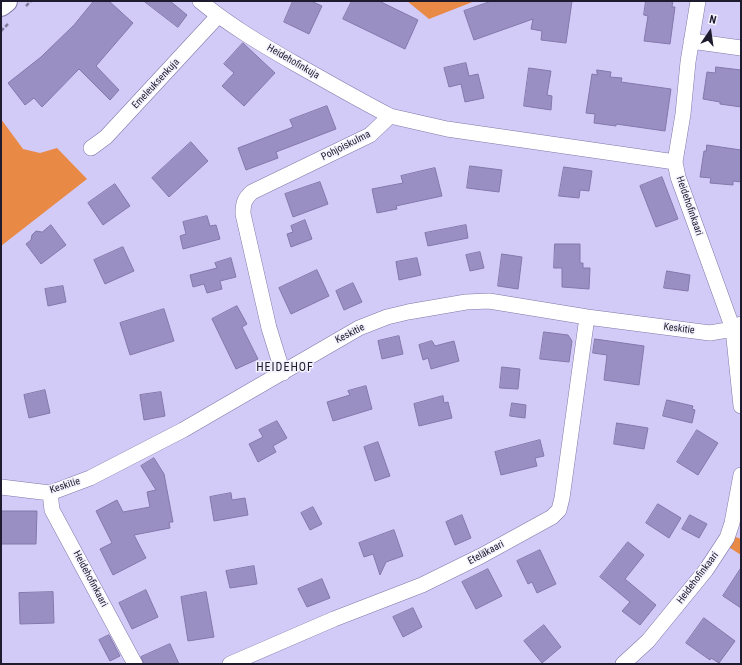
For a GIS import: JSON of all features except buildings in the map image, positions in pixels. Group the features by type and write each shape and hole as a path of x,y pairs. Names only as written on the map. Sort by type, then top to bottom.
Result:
{"main road":[{"path":"1,5 6,1"}],"street":[{"name":"Heidehofinkuja","path":"200,1 218,16 247,35 354,98 390,116"},
{"name":"Heidehofinkaari","path":"698,1 691,41 683,114 675,162 678,176 737,327 741,406"},
{"name":"Emeleuksenkuja","path":"90,148 106,138 218,16"},
{"path":"691,41 741,48"},
{"path":"390,116 447,129 675,162"},
{"name":"Pohjoiskulma","path":"283,373 269,328 243,214 243,204 245,198 252,192 370,135 390,116"},
{"name":"Keskitie","path":"1,487 50,493 90,478 176,434 359,328 387,317 442,305 489,301 587,317 710,333 737,327"},
{"name":"Eteläkaari","path":"230,664 334,619 422,585 481,556 552,517 559,510 562,498 587,317"},
{"name":"Heidehofinkaari","path":"623,664 648,641 706,570 727,538 732,523 741,475"},
{"name":"Heidehofinkaari","path":"50,493 52,510 135,664"}],"shaded area":[{"path":"407,1 475,1 429,19"},
{"path":"1,119 23,149 40,153 57,148 87,179 1,246"},
{"path":"733,536 741,539 741,555 727,546"}],"district":[{"name":"HEIDEHOF","path":"285,368"}]}
